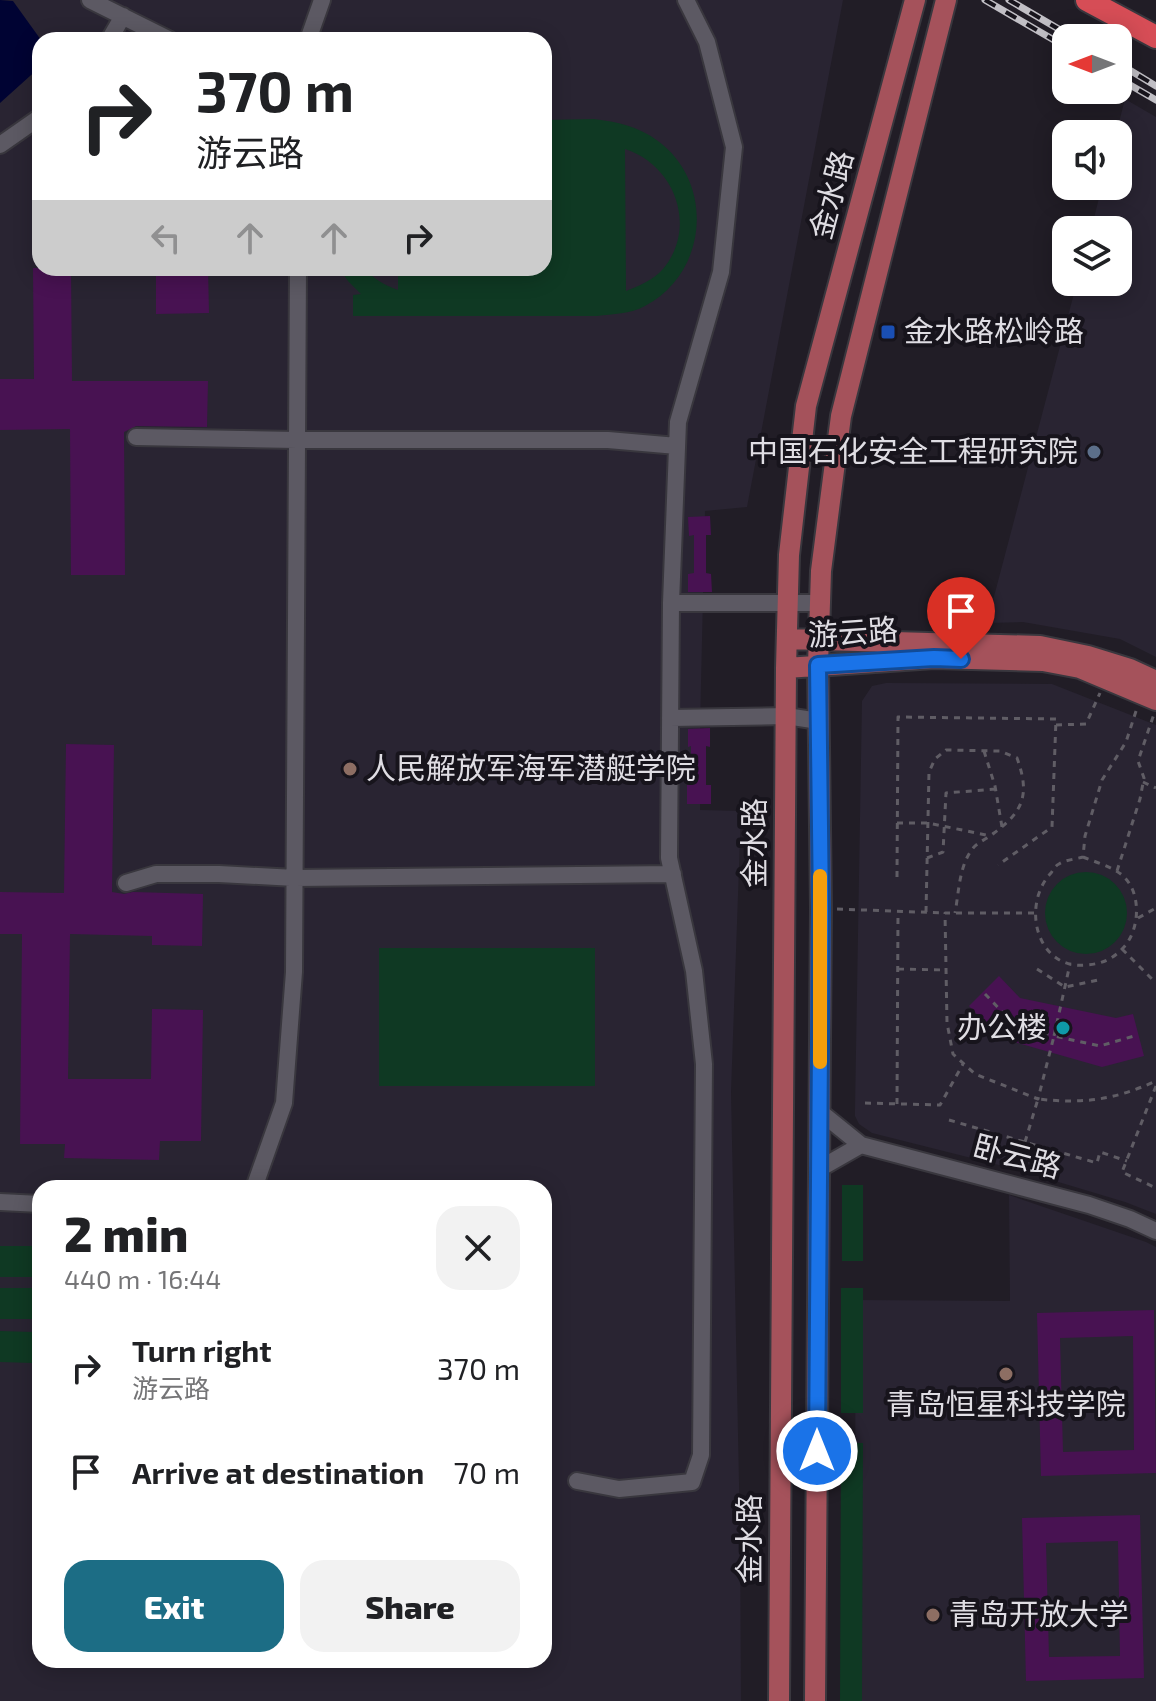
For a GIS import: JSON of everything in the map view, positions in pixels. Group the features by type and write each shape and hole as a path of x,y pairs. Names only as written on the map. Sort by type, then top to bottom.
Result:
{"highway":[{"path":"1087,0 1156,37"}],"main road":[{"name":"金水路","path":"779,1701 789,555 806,406 915,0"},
{"name":"金水路","path":"815,1701 821,908 818,640 821,571 841,416 946,0"},
{"name":"游云路","path":"787,639 1040,646 1130,669 1153,695"},
{"name":"游云路","path":"786,668 934,658 1043,661 1080,668 1153,695"}],"street":[{"path":"90,0 154,32"},
{"path":"311,32 322,0"},
{"path":"577,1481 619,1489 692,1482 701,1455 704,1064 694,971 669,858 671,603 678,422 721,272 734,147 707,42 686,0"},
{"path":"114,32 123,16"},
{"path":"0,145 32,123"},
{"path":"257,1180 284,1103 294,972 298,276"},
{"path":"136,437 608,440 677,446"},
{"path":"671,603 819,603"},
{"path":"670,718 786,716 819,721"},
{"path":"126,883 156,874 295,878 673,874"},
{"name":"卧云路","path":"819,1111 861,1145 1089,1205 1156,1231"},
{"path":"819,1169 861,1145"},
{"path":"0,1202 32,1204"}],"path":[{"path":"1056,725 1086,724 1107,679"},
{"path":"1117,872 1140,799 1144,778 1138,761 1153,695"},
{"path":"1083,857 1085,836 1102,780 1153,695"},
{"path":"897,877 898,717 1056,719 1052,827 998,865"},
{"path":"926,912 929,772 935,759 946,750 1000,751 1017,758 1022,772 1020,810 991,836 974,846 966,860 955,913"},
{"path":"984,751 1002,827"},
{"path":"1143,782 1156,788"},
{"path":"927,858 943,852 946,793 995,789"},
{"path":"897,823 928,823 991,836"},
{"path":"1083,857 1117,872 1124,876 1134,893 1138,918 1129,941 1117,954 1101,964 1076,966 1056,959 1042,944 1034,913 1040,884 1059,863 1083,857"},
{"path":"821,908 1034,913"},
{"path":"1138,918 1156,908"},
{"path":"897,1104 898,912"},
{"path":"945,913 947,1023 953,1054 975,1074 1038,1099 1087,1102 1156,1084"},
{"path":"1122,949 1156,983"},
{"path":"1025,1142 1070,964"},
{"path":"898,969 946,970"},
{"path":"1037,969 1065,987 1098,980"},
{"path":"985,994 1016,1026 1100,1046 1134,1036"},
{"path":"865,1103 940,1105 963,1064"},
{"path":"1156,1084 1122,1172 1156,1188"},
{"path":"949,1120 1097,1163 1100,1152 1127,1161"}],"shaded area":[{"name":"人民解放军海军潜艇学院","path":"0,0 843,0 747,507 705,511 700,810 741,811 731,1092 741,1701 0,1701"},
{"path":"0,0 13,1 35,32 32,32 32,74 0,103"},
{"name":"中国石化安全工程研究院","path":"1132,103 1156,117 1156,657 1120,639 1023,622 987,623 1073,296 1132,296 1132,216 1094,216 1098,200 1132,200 1132,120 1120,120 1124,104"},
{"path":"886,683 1052,684 1156,725 1156,1214 1015,1169 872,1133 859,1124 855,1109 862,701 872,686"},
{"name":"青岛恒星科技学院","path":"1009,1195 1156,1247 1156,1701 856,1701 855,1300 1010,1301"}],"green space":[{"path":"594,119 643,132 658,141 676,159 689,180 696,203 692,250 682,272 666,291 639,309 597,316 353,316 353,295 361,294 345,276 373,276 398,290 398,276 552,276 552,120","holes":["625,149 657,169 676,199 680,217 679,235 663,269 641,285 626,291"]},
{"path":"1086,872 1102,875 1115,884 1124,897 1127,913 1124,929 1115,942 1102,951 1086,954 1070,951 1057,942 1048,929 1045,913 1048,897 1057,884 1070,875"},
{"path":"379,948 595,948 595,1086 379,1086"},
{"path":"842,1185 863,1185 863,1261 842,1261"},
{"path":"0,1246 32,1246 32,1277 0,1277"},
{"path":"0,1288 32,1288 32,1319 0,1319"},
{"path":"841,1288 863,1288 863,1413 841,1413"},
{"path":"0,1331 32,1332 32,1363 0,1362"},
{"path":"841,1443 863,1443 862,1701 840,1701"}],"building":[{"path":"33,276 71,276 72,381 208,381 207,427 136,426 124,432 125,575 71,575 70,429 0,430 0,379 34,379"},
{"path":"156,276 208,276 209,313 156,314"},
{"path":"710,516 711,535 706,535 706,573 711,574 712,592 688,592 688,574 694,573 694,535 689,536 688,517"},
{"path":"710,728 710,747 706,746 706,785 711,785 711,804 687,804 687,785 691,785 688,729"},
{"path":"66,744 114,745 112,892 203,894 202,946 152,945 152,936 70,934 68,1079 151,1079 152,1009 203,1010 201,1141 160,1141 159,1160 64,1158 65,1144 20,1144 22,934 0,934 0,892 64,893"},
{"name":"办公楼","path":"999,976 1020,998 1116,1018 1133,1014 1144,1056 1102,1067 1000,1038 969,1006"},
{"path":"1154,1310 1156,1473 1041,1476 1037,1313","holes":["1133,1336 1134,1450 1063,1452 1060,1338"]},
{"path":"1140,1515 1144,1678 1026,1681 1022,1518","holes":["1118,1541 1120,1656 1049,1657 1046,1543"]}],"railway":[{"path":"985,0 1052,39"},
{"path":"1009,0 1052,25"},
{"path":"1132,71 1156,86"},
{"path":"1132,86 1156,100"}],"slow traffic":[{"path":"820,876 820,1062"}],"place":[{"name":"金水路松岭路","path":"888,332"},
{"name":"中国石化安全工程研究院","path":"1094,452"},
{"name":"人民解放军海军潜艇学院","path":"350,769"},
{"name":"办公楼","path":"1063,1028"},
{"name":"青岛恒星科技学院","path":"1006,1374"},
{"name":"青岛开放大学","path":"933,1615"}],"route":[{"path":"817,1451 821,908 818,665 961,659"}]}
